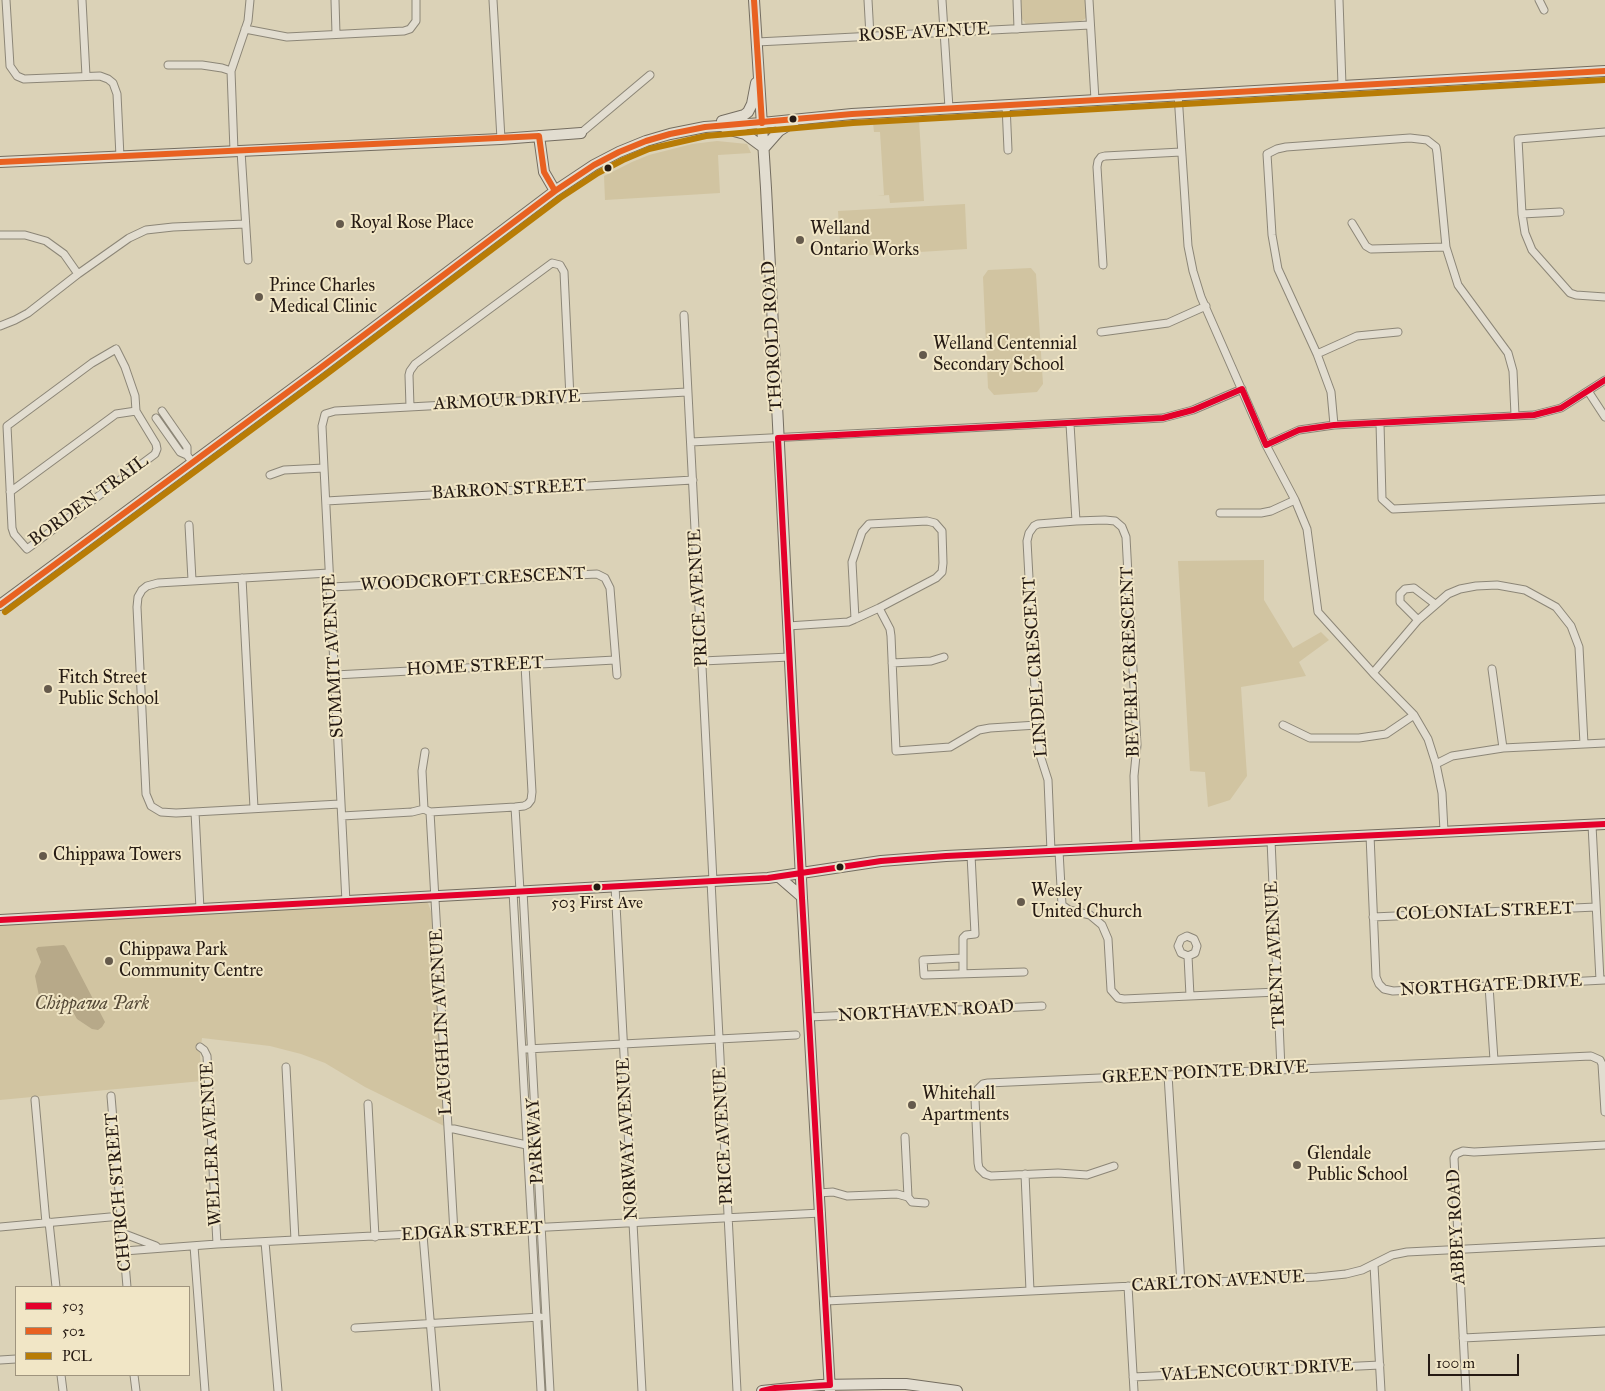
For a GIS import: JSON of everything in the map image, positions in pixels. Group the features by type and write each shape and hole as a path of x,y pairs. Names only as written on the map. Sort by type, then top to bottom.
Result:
{"street":[{"path":"6,0 10,66 15,74 24,79 86,76 106,78 113,83 116,88 120,157"},
{"path":"82,0 86,76"},
{"path":"248,260 231,71 245,30 250,0"},
{"path":"335,0 336,34"},
{"path":"245,30 279,36 408,30 416,21 416,0"},
{"path":"493,0 501,139"},
{"name":"THOROLD ROAD","path":"754,0 764,152 802,897 830,1388"},
{"path":"868,0 870,36"},
{"path":"942,0 948,108"},
{"path":"1017,0 1018,28"},
{"path":"1089,0 1095,100"},
{"path":"1339,0 1342,85"},
{"path":"1539,0 1544,10"},
{"name":"ROSE AVENUE","path":"757,42 1090,25"},
{"path":"168,65 212,66 231,71"},
{"path":"705,127 845,114 1605,71"},
{"path":"0,605 190,459 555,191 594,165 619,152 670,134 705,127 744,115 752,104 759,72"},
{"path":"0,162 501,139 581,133 650,75"},
{"path":"1178,94 1188,246 1193,272 1266,445 1295,500 1307,529 1318,612 1414,715 1428,739 1442,793 1444,831"},
{"path":"1006,105 1008,150"},
{"path":"705,127 742,133 764,152 779,131 798,119"},
{"path":"1605,132 1518,139 1522,214 1532,250 1570,293 1576,296 1605,297"},
{"path":"539,136 544,172 555,191"},
{"path":"1334,425 1331,392 1317,354 1278,269 1272,235 1267,154 1277,149 1410,138 1428,141 1436,147 1446,247 1458,285 1508,353 1513,371 1515,415"},
{"path":"1103,265 1098,161 1101,157 1105,156 1181,152"},
{"path":"1522,214 1560,212"},
{"path":"1352,223 1366,246 1370,249 1446,247"},
{"path":"0,326 28,313 78,274 129,238 146,230 245,224"},
{"path":"0,235 25,235 46,241 64,254 78,274"},
{"path":"410,406 409,375 415,364 552,263 560,265 564,272 570,398"},
{"path":"1101,332 1168,323 1206,306"},
{"name":"PRICE AVENUE","path":"684,315 737,1391"},
{"path":"1317,354 1357,336 1398,332"},
{"name":"BORDEN TRAIL","path":"116,349 125,367 135,396 136,411 140,419 156,444 155,454 27,549 14,534 12,528 7,426 92,363 116,349"},
{"path":"1266,445 1299,430 1334,425 1534,415 1568,404 1605,380"},
{"path":"691,442 1150,419 1177,416 1242,389"},
{"path":"1588,391 1605,417"},
{"name":"ARMOUR DRIVE","path":"327,413 410,406 688,392"},
{"path":"10,492 116,414 136,411"},
{"path":"140,419 156,418 163,412 187,446 190,459"},
{"name":"SUMMIT AVENUE","path":"327,413 322,419 346,902"},
{"path":"156,418 180,452 190,459"},
{"path":"1380,423 1382,499 1393,510 1605,499"},
{"path":"1070,424 1076,521"},
{"path":"270,475 284,470 324,468"},
{"name":"BARRON STREET","path":"326,501 692,480"},
{"path":"1220,513 1261,513 1271,511 1295,500"},
{"path":"788,626 846,623 880,608 936,578 942,572 943,563 942,531 935,523 926,521 869,524 862,532 852,562 855,619"},
{"name":"LINDEL CRESCENT","path":"1076,521 1038,524 1031,529 1027,536 1037,725 1040,755 1048,780 1062,905 1066,909 1095,918 1105,929 1108,939 1111,990 1113,995 1124,999 1190,996"},
{"name":"BEVERLY CRESCENT","path":"1076,521 1115,521 1122,527 1126,537 1137,745 1134,776 1136,846"},
{"path":"189,524 192,580"},
{"path":"329,573 158,583 147,586 142,590 136,602 146,794 151,806 161,812 176,813 340,804"},
{"name":"WOODCROFT CRESCENT","path":"331,587 597,574 605,578 610,588 614,660 617,675"},
{"path":"242,578 254,808"},
{"path":"1373,673 1418,620 1434,604 1448,594 1460,589 1476,586 1497,585 1525,590 1556,607 1571,626 1578,647 1584,744"},
{"path":"1418,620 1400,602 1400,594 1405,589 1414,588 1434,604"},
{"path":"880,608 890,629 896,751 950,747 979,730 1037,725"},
{"path":"702,661 790,657"},
{"path":"892,664 931,661 944,657"},
{"name":"HOME STREET","path":"335,675 614,660"},
{"path":"342,816 515,807 528,804 532,794 525,664"},
{"path":"1492,669 1503,748"},
{"path":"1283,725 1310,738 1359,738 1386,734 1414,715"},
{"path":"1436,764 1452,756 1503,748 1605,743"},
{"name":"LAUGHLIN AVENUE","path":"425,752 422,771 434,897 454,1233"},
{"name":"PARKWAY","path":"515,807 519,892 527,974 550,1391"},
{"path":"195,812 200,909"},
{"path":"0,920 779,877 881,861 971,855 1605,824"},
{"path":"1592,825 1602,980"},
{"name":"NORTHGATE DRIVE","path":"1370,835 1377,980 1384,989 1393,991 1602,980"},
{"name":"TRENT AVENUE","path":"1271,840 1282,1069"},
{"path":"963,973 963,938 966,935 975,934 971,855"},
{"path":"779,877 802,897"},
{"name":"NORWAY AVENUE","path":"615,886 642,1391"},
{"name":"PARKWAY","path":"519,892 517,975 541,1391"},
{"name":"COLONIAL STREET","path":"1374,917 1596,907"},
{"path":"1188,956 1190,996 1277,992"},
{"path":"962,958 923,960 922,968 924,975 1024,972"},
{"path":"517,975 527,974"},
{"path":"1489,986 1494,1060"},
{"name":"NORTHAVEN ROAD","path":"809,1017 1042,1006"},
{"path":"522,1050 796,1035"},
{"name":"WELLER AVENUE","path":"200,1047 207,1056 217,1244"},
{"name":"GREEN POINTE DRIVE","path":"1114,1166 1087,1175 1058,1173 988,1175 980,1168 978,1163 976,1091 981,1085 988,1083 1591,1056 1596,1057 1602,1064 1605,1112"},
{"path":"286,1067 295,1240"},
{"path":"1168,1075 1181,1284"},
{"name":"CHURCH STREET","path":"111,1096 127,1286"},
{"path":"35,1100 56,1286"},
{"path":"368,1104 375,1237"},
{"path":"448,1129 526,1146 536,1146"},
{"path":"905,1137 908,1197 912,1202 925,1202"},
{"name":"ABBEY ROAD","path":"1466,1391 1454,1158 1456,1154 1463,1151 1605,1145"},
{"path":"1024,1174 1030,1291"},
{"path":"820,1193 833,1192 847,1196 897,1194 908,1197"},
{"name":"EDGAR STREET","path":"124,1251 217,1244 821,1213"},
{"path":"0,1227 121,1216"},
{"path":"122,1234 162,1247"},
{"path":"423,1234 436,1391"},
{"path":"265,1242 278,1391"},
{"name":"CARLTON AVENUE","path":"826,1301 1328,1276 1351,1273 1401,1253 1605,1242"},
{"path":"194,1246 205,1391"},
{"path":"1374,1265 1381,1391"},
{"path":"1128,1286 1134,1391"},
{"path":"355,1328 545,1317"},
{"path":"1463,1338 1605,1331"},
{"path":"0,1360 15,1359"},
{"name":"VALENCOURT DRIVE","path":"1133,1377 1380,1365"},
{"path":"61,1376 63,1391"},
{"path":"134,1376 136,1391"},
{"path":"762,1391 775,1388 830,1388 906,1384 957,1391"},
{"path":"924,1391 935,1389"}],"green space":[{"path":"1021,0 1086,0 1087,15 1081,21 1026,24 1022,19"},
{"path":"919,120 924,201 890,203 889,195 877,196 884,195 880,132 874,132 873,123"},
{"path":"717,141 747,144 751,153 718,155 720,193 605,200 604,176 649,155 692,144"},
{"path":"965,204 967,249 841,257 838,211"},
{"path":"1031,268 1036,274 1043,384 1037,392 994,395 988,388 983,277 988,270"},
{"path":"1264,560 1264,600 1293,648 1321,632 1329,640 1299,662 1306,676 1241,687 1247,776 1230,800 1208,807 1205,772 1190,771 1178,561"},
{"name":"Chippawa Park","path":"425,901 428,903 432,914 444,1126 365,1087 325,1063 301,1054 270,1046 202,1038 200,1054 202,1081 0,1100 0,924"}],"shaded area":[{"path":"64,945 105,1022 98,1030 92,1029 77,1019 69,1005 56,1007 39,996 35,976 41,962 36,949 38,947"}],"transit line":[{"name":"502","path":"754,0 762,123"},
{"name":"502","path":"0,605 319,369 555,191 594,165 646,141 705,127 852,114 1605,71"},
{"name":"PCL","path":"5,612 324,376 560,198 598,173 649,149 706,136 853,123 1605,80"},
{"name":"502","path":"0,162 539,136 544,172 555,191"},
{"name":"503","path":"762,1391 775,1388 830,1385 778,438 1163,418 1193,410 1242,389 1266,445 1299,430 1334,425 1534,415 1561,408 1605,380"},
{"name":"503","path":"0,920 768,878 881,861 946,856 1605,824"}],"place":[{"name":"Royal Rose Place","path":"340,224"},
{"name":"Welland Ontario Works","path":"800,240"},
{"name":"Prince Charles Medical Clinic","path":"259,297"},
{"name":"Welland Centennial Secondary School","path":"923,355"},
{"name":"Fitch Street Public School","path":"48,689"},
{"name":"Chippawa Towers","path":"43,856"},
{"name":"503 First Ave","path":"597,887"},
{"name":"Wesley United Church","path":"1021,902"},
{"name":"Chippawa Park Community Centre","path":"109,961"},
{"name":"Whitehall Apartments","path":"912,1105"},
{"name":"Glendale Public School","path":"1297,1165"}]}
